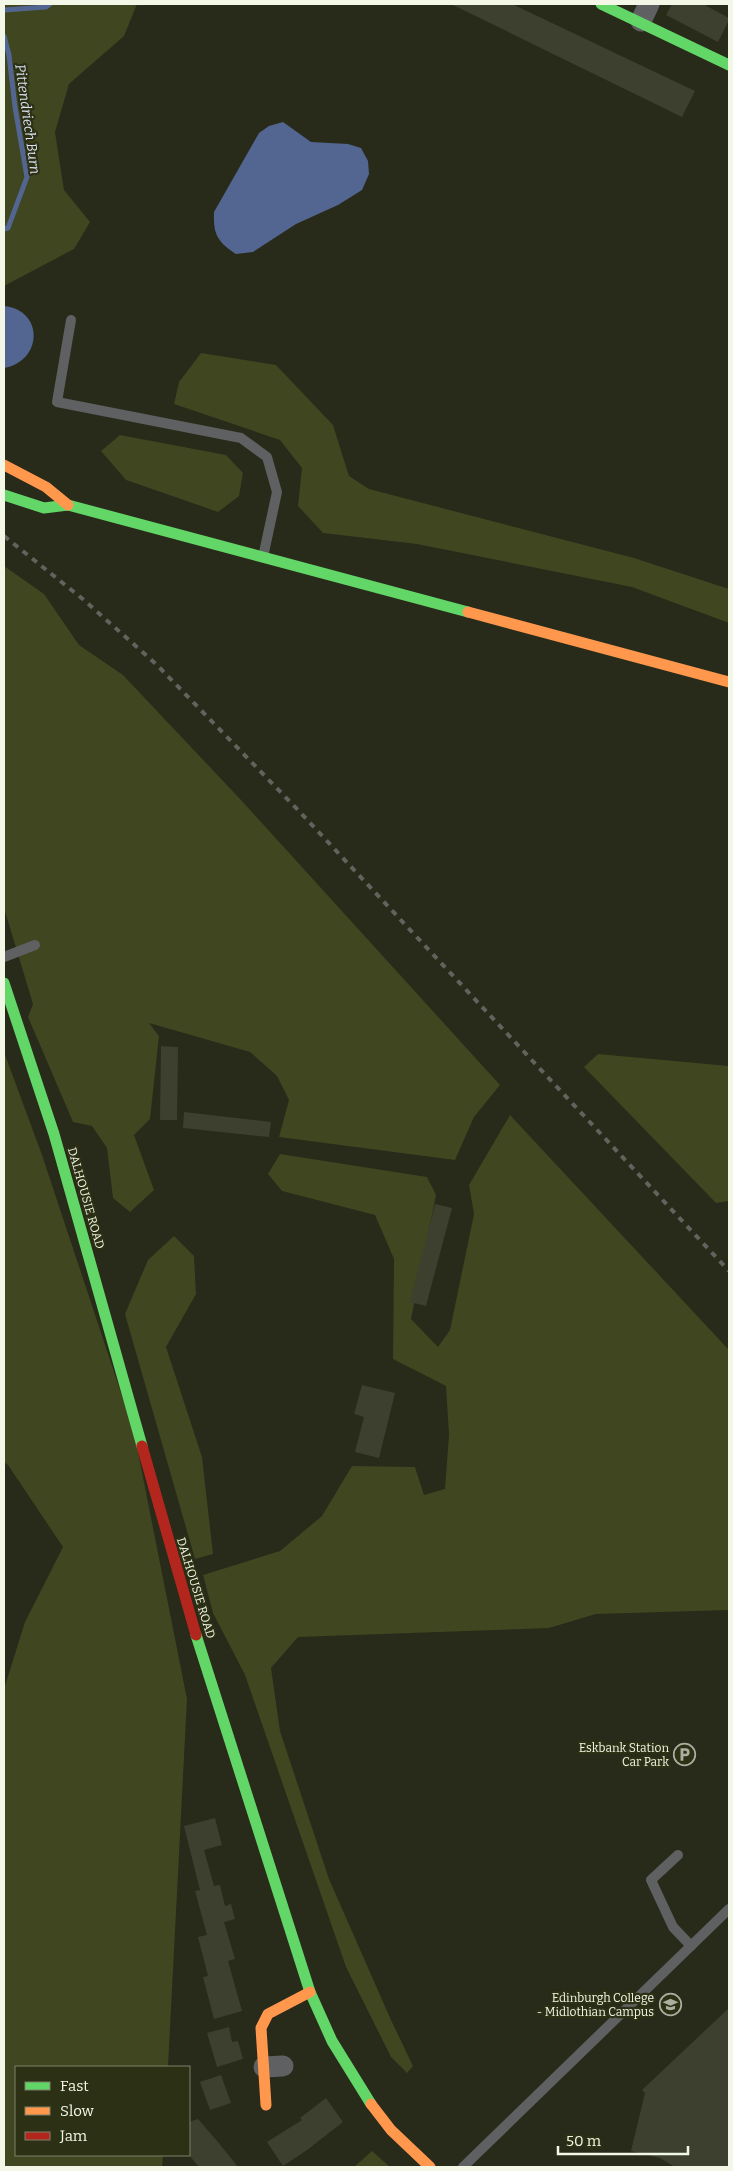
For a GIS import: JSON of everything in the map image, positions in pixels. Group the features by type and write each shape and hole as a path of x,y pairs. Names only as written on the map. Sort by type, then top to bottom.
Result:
{"main road":[{"path":"601,4 645,13 729,65"},
{"path":"4,465 46,487 68,505"},
{"path":"4,495 44,508 68,505 729,682"},
{"name":"DALHOUSIE ROAD","path":"4,983 54,1134 190,1617 310,1992 344,2065 378,2116 411,2152 430,2167"},
{"path":"266,2105 273,2066 261,2028 268,2014 310,1992"}],"lane":[{"path":"71,320 57,402 241,438 267,457 277,492 263,558"},
{"path":"4,956 35,945"},
{"path":"678,1855 651,1880 673,1927 691,1946"},
{"path":"463,2167 729,1909"}],"green space":[{"path":"4,4 137,4 124,36 69,84 55,132 64,190 90,222 74,249 4,286"},
{"path":"201,353 276,365 333,425 349,476 369,489 634,558 729,589 729,623 632,587 417,544 323,533 298,506 302,468 280,440 174,404 179,382"},
{"path":"120,435 226,455 243,473 239,496 218,512 126,480 101,451"},
{"path":"4,566 44,594 79,645 123,675 241,800 500,1085 474,1117 455,1160 279,1137 289,1100 277,1076 250,1052 149,1023 159,1036 150,1119 134,1135 154,1190 130,1212 113,1198 107,1148 92,1126 73,1122 28,1017 33,1004 4,908"},
{"path":"4,1052 42,1155 134,1432 187,1699 168,2066 15,2066 15,2156 163,2156 162,2167 4,2167 4,1689 25,1622 63,1547 8,1465 4,1462"},
{"path":"598,1054 729,1066 729,1201 716,1203 584,1067"},
{"path":"510,1115 729,1350 729,1610 596,1614 549,1628 298,1637 271,1668 280,1731 329,1879 413,2066 407,2073 391,2057 346,1967 245,1675 213,1613 203,1575 280,1551 322,1516 352,1466 415,1467 424,1495 445,1489 449,1435 446,1386 393,1359 394,1259 375,1215 282,1191 268,1174 280,1154 427,1177 436,1195 411,1319 438,1347 450,1330 474,1214 469,1185"},
{"path":"174,1236 194,1256 196,1294 166,1347 202,1457 213,1554 195,1559 125,1314 148,1260"},
{"path":"372,2151 390,2167 354,2167"}],"water":[{"path":"283,122 311,142 348,144 361,148 368,161 369,174 362,190 338,205 296,224 253,252 236,254 225,246 218,237 214,227 214,212 259,133 269,126"},
{"path":"4,306 17,310 26,316 32,326 34,336 32,346 26,356 17,363 4,368"}],"building":[{"path":"451,4 512,4 695,91 682,117"},
{"path":"672,4 703,4 729,18 718,42 666,15"},
{"path":"161,1046 178,1047 177,1120 160,1120"},
{"path":"184,1112 271,1122 269,1137 183,1128"},
{"path":"435,1204 452,1208 426,1306 410,1302"},
{"path":"362,1385 395,1393 379,1458 355,1452 364,1417 354,1414"},
{"path":"215,1818 222,1845 204,1850 214,1886 220,1885 225,1906 231,1904 235,1919 224,1922 235,1959 228,1961 242,2011 214,2019 203,1977 208,1976 198,1937 207,1935 195,1891 200,1890 184,1826"},
{"path":"729,2008 729,2167 675,2167 660,2158 631,2151 645,2093 642,2090"},
{"path":"229,2027 232,2042 238,2041 243,2059 217,2067 207,2033"},
{"path":"221,2075 231,2103 210,2110 200,2082"},
{"path":"326,2098 343,2122 283,2166 267,2142 302,2120 300,2118"},
{"path":"198,2119 238,2167 199,2167 190,2156 190,2122"}],"waterway":[{"name":"Pittendriech Burn","path":"4,10 46,7 50,4"},
{"name":"Pittendriech Burn","path":"4,36 9,55 15,107 27,177 8,228 4,229"}],"railway":[{"path":"4,536 84,600 157,665 298,810 729,1271"}],"traffic: fast":[{"path":"601,4 729,65"},
{"path":"4,495 44,508 68,505 468,612"},
{"path":"4,983 54,1134 142,1446"},
{"path":"196,1635 310,1992 332,2041 371,2104"}],"traffic: slow":[{"path":"4,465 46,487 68,505"},
{"path":"468,612 729,682"},
{"path":"266,2105 261,2028 268,2014 310,1992"},
{"path":"371,2104 391,2130 430,2167"}],"traffic: jam":[{"path":"142,1446 196,1635"}],"place":[{"name":"Eskbank Station Car Park","path":"685,1755"},
{"name":"Edinburgh College - Midlothian Campus","path":"670,2005"}]}
